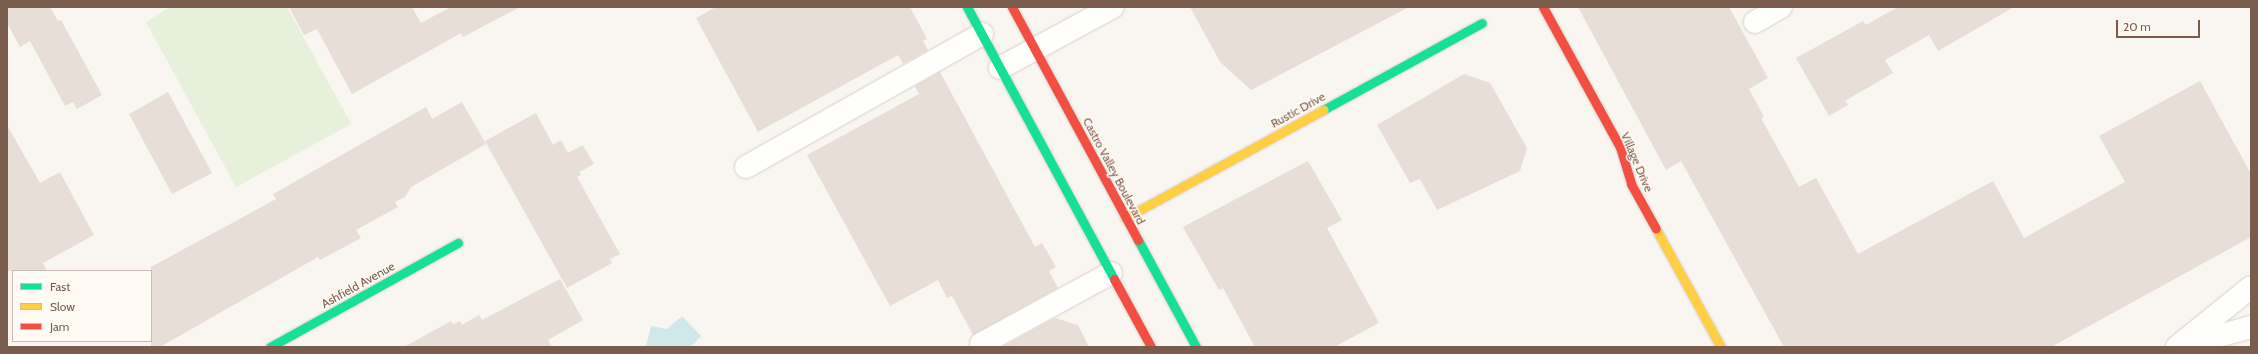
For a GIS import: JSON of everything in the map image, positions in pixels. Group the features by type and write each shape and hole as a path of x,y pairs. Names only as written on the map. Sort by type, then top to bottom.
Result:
{"street":[{"path":"967,7 1151,347"},
{"name":"Castro Valley Boulevard","path":"1012,7 1196,347"},
{"path":"1000,68 1112,7"},
{"name":"Village Drive","path":"1542,7 1620,147 1633,188 1721,347"},
{"path":"1755,22 1781,7"},
{"name":"Rustic Drive","path":"1125,218 1482,23"},
{"path":"746,167 982,34"},
{"name":"Ashfield Avenue","path":"270,347 458,243"},
{"path":"981,344 1111,273"},
{"path":"2178,347 2251,287"},
{"path":"2178,347 2251,327"}],"green space":[{"path":"170,7 287,7 351,124 236,187 146,22"}],"water":[{"path":"682,316 701,336 694,344 688,347 646,346 651,326 667,329"}],"building":[{"path":"7,7 50,7 58,21 61,20 102,95 77,109 73,102 65,106 30,41 20,47 7,23"},
{"path":"289,7 412,7 421,23 451,7 520,7 463,37 461,33 352,94 317,29 304,35"},
{"path":"716,7 910,7 927,39 923,41 928,50 903,64 898,55 758,132 696,18"},
{"path":"1190,7 1409,7 1251,90 1220,62"},
{"path":"1578,7 1729,7 1768,78 1749,89 1764,117 1761,118 1799,187 1816,178 1858,254 1993,181 2024,238 2125,182 2099,136 2200,81 2251,174 2251,237 2051,347 1784,347 1681,161 1666,170"},
{"path":"1898,7 2014,7 1938,51 1929,35 1885,60 1893,73 1845,101 1848,105 1829,116 1796,58 1863,21 1866,25"},
{"path":"940,72 1035,247 1042,243 1056,267 1049,271 1058,288 973,335 952,296 947,298 938,280 890,306 807,155 919,94 915,86"},
{"path":"1464,74 1490,83 1527,148 1520,171 1437,210 1420,179 1410,183 1377,125"},
{"path":"168,92 212,173 172,194 129,114"},
{"path":"462,102 486,144 411,187 405,197 395,202 398,207 356,230 361,238 320,260 318,257 160,347 151,347 151,267 276,199 273,194 426,107 432,119"},
{"path":"536,113 553,145 561,140 568,153 583,145 594,164 579,172 581,175 577,177 620,254 610,259 612,263 567,288 485,141"},
{"path":"7,125 40,183 60,172 94,235 43,263 46,270 7,271"},
{"path":"1308,161 1342,220 1327,228 1379,323 1334,347 1255,347 1223,288 1219,290 1183,227"},
{"path":"560,279 583,320 548,340 552,347 404,347 451,321 453,324 460,321 462,325 479,315 482,320"},
{"path":"1055,318 1078,325 1089,347 1002,347"}],"traffic: fast":[{"path":"967,7 1114,279"},
{"path":"1323,110 1482,23"},
{"path":"1138,240 1196,347"},
{"path":"270,347 458,243"}],"traffic: slow":[{"path":"1125,218 1323,110"},
{"path":"1656,229 1721,347"}],"traffic: jam":[{"path":"1012,7 1138,240"},
{"path":"1543,7 1620,147 1631,184 1656,229"},
{"path":"1114,279 1151,347"}]}
